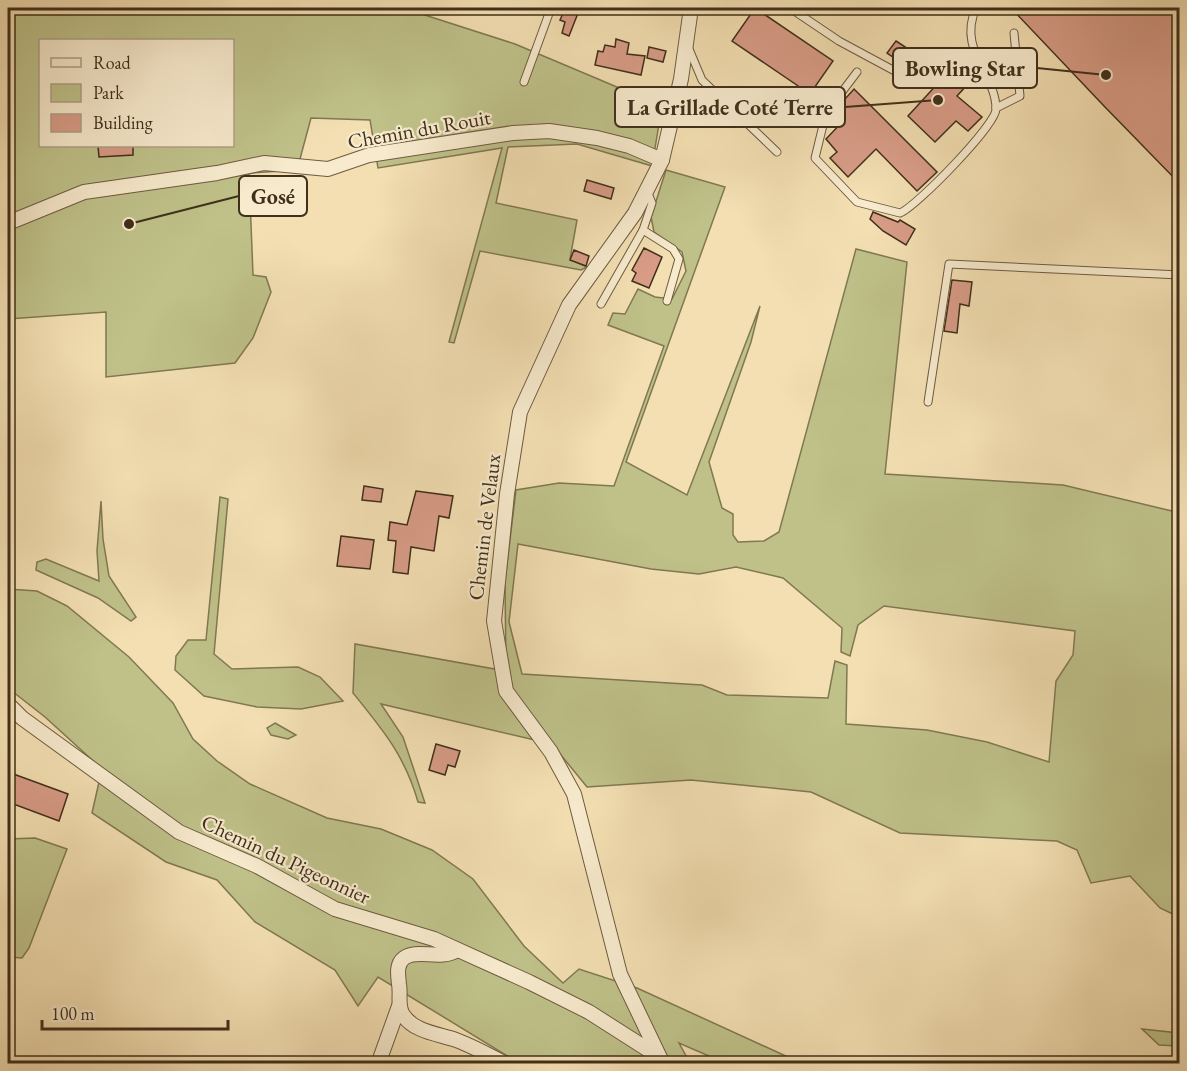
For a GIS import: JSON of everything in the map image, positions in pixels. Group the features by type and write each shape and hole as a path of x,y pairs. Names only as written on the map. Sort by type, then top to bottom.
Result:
{"street":[{"name":"Chemin de Velaux","path":"661,1060 620,974 574,794 551,752 506,691 494,621 507,494 520,412 569,305 635,213 662,160 687,42 691,8"},
{"name":"Chemin du Rouit","path":"8,223 84,192 217,173 264,163 328,169 369,155 513,133 549,131 572,133 628,146 662,160"},
{"name":"Chemin du Pigeonnier","path":"8,704 22,718 178,832 257,866 335,909 434,939 589,1012 661,1060"},
{"path":"381,1056 399,1006 399,964 405,957 414,954 448,956 457,950"},
{"path":"399,1006 403,1015 422,1029 475,1048 502,1062"}],"lane":[{"path":"524,82 551,8"},
{"path":"790,8 839,41 904,76"},
{"path":"857,72 826,114 815,154 817,163 861,204 900,213 905,212 980,137 994,117 996,108 973,48 972,22 976,8"},
{"path":"996,108 1020,96 1014,33"},
{"path":"687,42 702,80 777,152"},
{"path":"602,304 643,230 652,203 646,191"},
{"path":"643,230 673,249 679,260 667,301"},
{"path":"928,402 949,264 1179,275"}],"green space":[{"path":"8,8 403,8 515,44 662,106 652,166 577,144 508,147 496,203 577,220 570,259 587,267 581,270 480,251 454,343 449,342 502,148 378,168 370,120 311,118 297,170 249,173 253,275 266,277 271,292 253,338 235,363 106,377 106,312 8,319"},
{"path":"666,170 725,187 626,462 687,495 760,306 751,342 709,462 722,508 733,514 733,535 738,542 764,541 779,532 856,249 907,262 885,474 1063,485 1172,511 1179,519 1179,917 1160,908 1130,876 1091,883 1077,850 1057,841 900,833 811,792 691,780 587,787 552,744 381,704 403,737 425,803 418,802 400,757 353,693 355,644 506,671 505,581 516,490 559,483 614,486 664,346 608,325 613,313 625,314 638,289 655,297 672,299 686,271 682,252 654,232 651,217","holes":["518,544 651,569 699,574 736,567 783,578 842,628 841,652 850,656 858,625 884,606 1075,631 1073,655 1056,681 1049,762 987,742 927,730 846,724 847,665 835,661 828,698 727,695 702,685 522,674 509,622"]},
{"path":"220,497 228,499 214,654 232,669 298,667 320,677 343,701 301,709 257,707 204,696 175,670 176,656 188,640 206,640"},
{"path":"101,501 103,539 109,576 136,617 131,621 98,598 36,570 37,562 46,559 99,581 97,551"},
{"path":"8,589 37,591 67,606 129,657 173,703 193,739 217,761 250,784 327,818 381,829 432,850 473,879 524,946 563,983 579,969 637,988 801,1063 725,1063 679,1043 690,1063 519,1063 378,977 358,1006 335,970 255,922 217,880 166,862 92,813 102,769 45,717 8,688"},
{"path":"275,723 296,735 288,739 271,735 267,728"},
{"path":"35,838 67,849 29,948 22,958 8,957 8,839"},
{"path":"1142,1029 1179,1033 1179,1046 1159,1045"}],"building":[{"path":"570,8 580,8 569,36 562,33 565,22 560,20 564,11 569,12"},
{"path":"755,8 833,61 810,94 732,41"},
{"path":"1011,8 1179,8 1179,183 1104,106"},
{"path":"616,39 629,43 627,54 645,56 641,75 595,65 598,51 603,52 605,45 615,47"},
{"path":"896,41 916,54 914,59 919,62 910,75 894,64 897,60 887,53"},
{"path":"649,47 666,51 663,62 647,58"},
{"path":"951,69 968,84 957,96 982,117 968,131 956,121 935,142 908,116"},
{"path":"854,89 937,172 917,191 876,149 848,177 830,158 837,152 826,139 845,119 836,109"},
{"path":"98,147 133,147 133,155 99,157"},
{"path":"587,180 614,188 611,199 584,191"},
{"path":"873,212 898,222 900,220 915,229 906,245 883,231 870,219"},
{"path":"644,248 662,257 649,288 632,281 636,273 632,270"},
{"path":"574,250 589,256 586,266 570,260"},
{"path":"952,280 972,282 969,306 960,304 957,333 944,331"},
{"path":"364,486 383,489 381,502 362,500"},
{"path":"416,491 453,496 449,518 439,516 434,551 411,547 408,574 393,572 396,541 388,540 390,522 407,525"},
{"path":"341,536 374,540 370,569 337,566"},
{"path":"436,744 460,751 455,767 448,765 445,775 429,770"},
{"path":"8,772 68,794 59,821 8,802"}],"place":[{"name":"Bowling Star","path":"1106,75"},
{"name":"La Grillade Coté Terre","path":"938,100"},
{"name":"Gosé","path":"129,224"}]}
